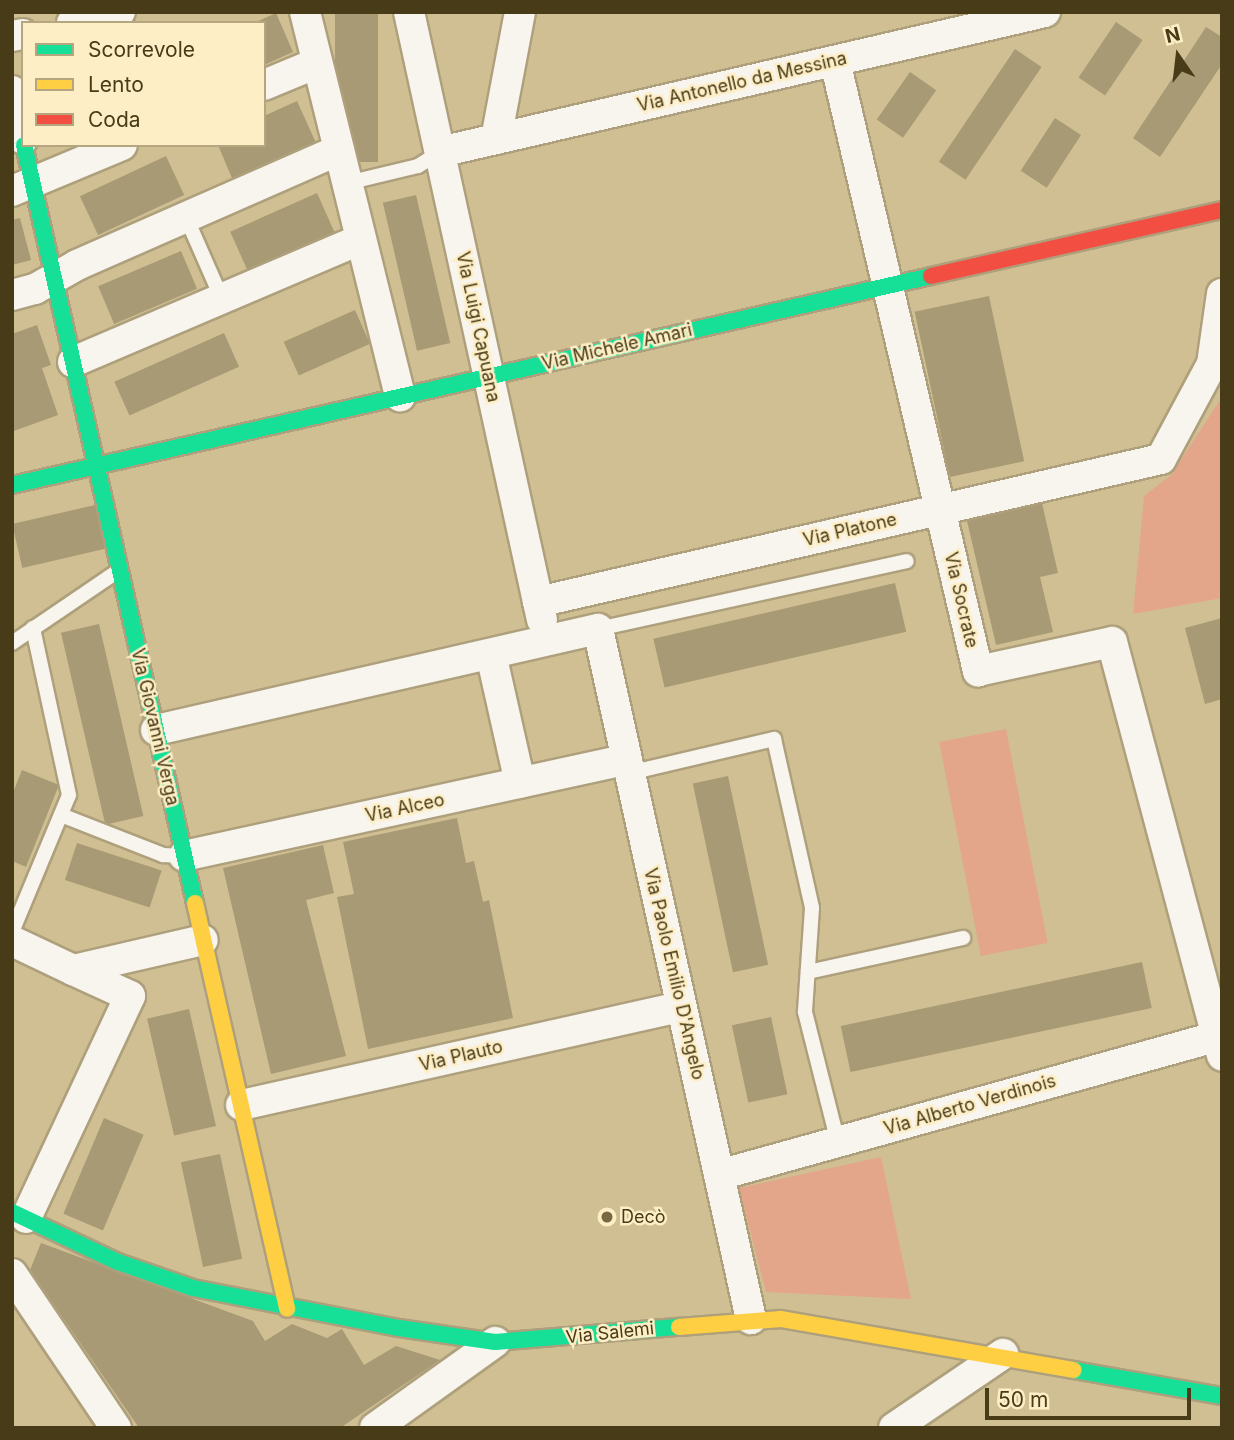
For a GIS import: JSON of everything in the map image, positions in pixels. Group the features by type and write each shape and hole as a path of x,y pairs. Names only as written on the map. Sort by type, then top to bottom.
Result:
{"street":[{"path":"305,12 400,396"},
{"name":"Via Luigi Capuana","path":"409,12 547,641"},
{"path":"496,139 520,12"},
{"name":"Via Antonello da Messina","path":"440,152 835,61 1005,17 1045,12"},
{"name":"Via Socrate","path":"835,61 978,671 1112,642 1220,1042"},
{"path":"266,84 317,62"},
{"path":"12,91 21,130"},
{"name":"Via Giovanni Verga","path":"24,147 22,187 54,279 287,1309"},
{"path":"22,187 117,147"},
{"path":"12,295 54,279 339,150"},
{"name":"Via Michele Amari","path":"12,485 1222,210"},
{"path":"73,362 361,239"},
{"name":"Via Platone","path":"538,602 1161,459 1212,364 1222,294"},
{"path":"156,730 598,629"},
{"name":"Via Paolo Emilio D'Angelo","path":"598,629 751,1319"},
{"path":"491,654 520,783"},
{"name":"Via Alceo","path":"184,856 520,783 628,766"},
{"path":"73,970 204,940"},
{"path":"12,941 130,996 19,1215"},
{"name":"Via Plauto","path":"241,1105 681,1007"},
{"name":"Via Alberto Verdinois","path":"719,1175 1220,1042"},
{"name":"Via Salemi","path":"19,1215 118,1262 193,1288 287,1309 495,1342 751,1319 780,1319 1003,1354 1222,1396"},
{"path":"12,1275 116,1428"},
{"path":"375,1428 495,1342"},
{"path":"909,1424 1003,1354"}],"lane":[{"path":"347,183 418,166 440,152"},
{"path":"186,217 222,299"},
{"path":"598,629 907,561"},
{"path":"12,643 120,570"},
{"path":"12,932 69,795 33,628"},
{"path":"628,766 774,739 812,908 805,1012 838,1142"},
{"path":"61,815 163,855 184,856"},
{"path":"808,972 963,938"}],"shaded area":[{"path":"1222,397 1222,598 1133,614 1144,496 1171,475"},
{"path":"1006,729 1048,943 981,956 939,742"},
{"path":"881,1157 911,1299 766,1292 739,1188"}],"building":[{"path":"335,12 378,12 378,162 335,162"},
{"path":"276,13 293,52 266,64 266,21 258,21"},
{"path":"1116,22 1143,40 1105,95 1079,78"},
{"path":"1206,27 1222,37 1222,64 1160,157 1133,138"},
{"path":"1015,49 1042,67 965,180 939,162"},
{"path":"910,72 936,90 903,138 877,120"},
{"path":"297,101 317,145 234,183 219,147 266,147 266,115"},
{"path":"1055,118 1081,135 1047,188 1021,171"},
{"path":"166,156 184,195 98,235 80,196"},
{"path":"317,193 335,234 249,273 230,232"},
{"path":"416,195 450,343 417,351 383,203"},
{"path":"20,218 31,260 12,265 12,220"},
{"path":"181,251 197,289 114,324 98,286"},
{"path":"989,296 1024,461 950,477 915,312"},
{"path":"355,310 370,344 299,376 284,342"},
{"path":"37,325 51,365 42,368 58,415 14,431 12,334"},
{"path":"224,333 239,367 129,416 114,382"},
{"path":"1042,503 1058,573 1040,577 1053,632 996,645 967,521"},
{"path":"95,505 105,549 22,568 12,524"},
{"path":"895,583 906,632 665,688 653,639"},
{"path":"1222,618 1222,699 1205,704 1185,628"},
{"path":"99,624 143,816 105,825 61,633"},
{"path":"22,770 59,785 26,867 12,861 12,795"},
{"path":"728,776 768,965 733,972 693,783"},
{"path":"457,818 466,863 474,861 483,902 489,900 513,1018 368,1049 337,897 354,894 343,842"},
{"path":"77,843 162,871 150,908 65,880"},
{"path":"323,845 334,893 306,900 346,1056 271,1074 223,868"},
{"path":"1142,962 1152,1008 851,1072 841,1026"},
{"path":"189,1009 216,1126 174,1136 147,1019"},
{"path":"771,1017 787,1094 748,1103 732,1025"},
{"path":"104,1118 144,1135 103,1231 63,1214"},
{"path":"220,1154 242,1259 203,1267 181,1162"},
{"path":"41,1243 253,1321 265,1341 292,1324 327,1338 342,1329 364,1365 396,1346 440,1360 340,1428 139,1428 30,1270"}],"traffic: fast":[{"path":"24,147 195,903"},
{"path":"12,485 931,276"},
{"path":"12,1212 118,1262 193,1288 399,1328 495,1342 679,1327"},
{"path":"1074,1370 1222,1396"}],"traffic: slow":[{"path":"195,903 287,1309"},
{"path":"679,1327 781,1319 1074,1370"}],"traffic: jam":[{"path":"931,276 1222,210"}],"place":[{"name":"Decò","path":"607,1217"}]}
